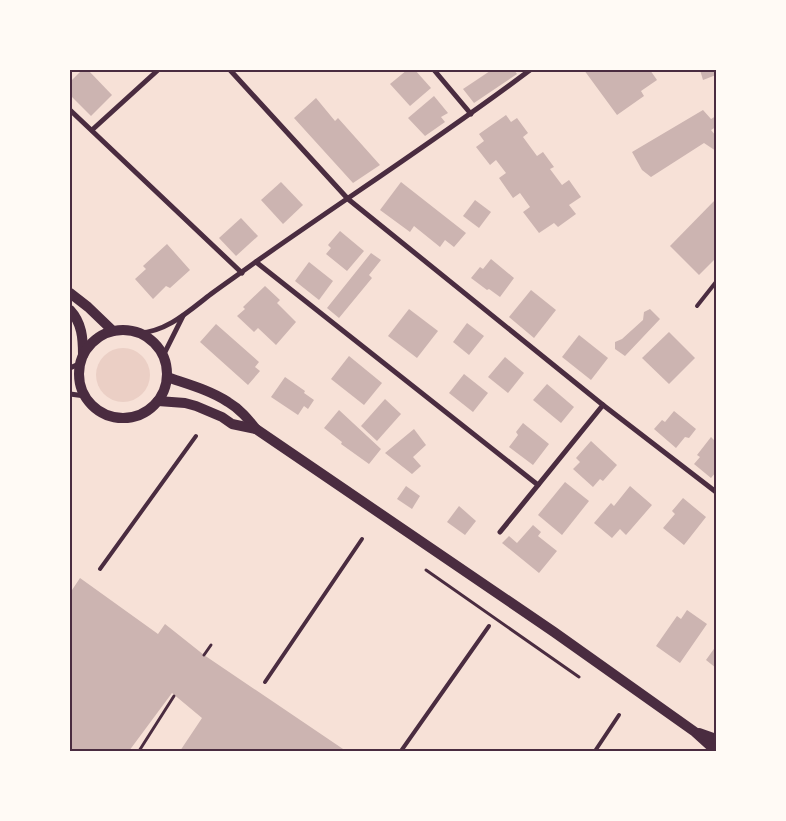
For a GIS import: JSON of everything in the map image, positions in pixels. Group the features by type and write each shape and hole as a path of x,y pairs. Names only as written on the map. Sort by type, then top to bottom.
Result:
{"main road":[{"path":"70,293 113,331"},
{"path":"70,310 80,325 83,339 82,360"},
{"path":"126,330 139,333 151,340 166,363 167,377 164,390 158,402 146,412 133,417 119,418 100,412 85,396 80,384 79,370 82,360 91,344 101,336 113,331 126,330"},
{"path":"167,377 228,401 243,413 256,429 554,632 695,732 716,751"},
{"path":"158,402 196,406 222,417 232,424 256,429"},
{"path":"695,732 716,739"}],"street":[{"path":"92,130 158,70"},
{"path":"230,70 348,199 603,405 716,492"},
{"path":"434,70 472,114"},
{"path":"139,333 149,333 183,316 256,262 472,114 530,70"},
{"path":"70,110 242,273"},
{"path":"256,262 538,485"},
{"path":"162,356 183,316"},
{"path":"70,368 82,360"},
{"path":"70,394 85,396"},
{"path":"500,532 603,405"}],"lane":[{"path":"697,306 716,282"},
{"path":"100,569 196,436"},
{"path":"265,682 362,539"},
{"path":"402,751 490,626"},
{"path":"595,751 619,715"}],"path":[{"path":"426,570 579,676"},
{"path":"204,655 211,645"},
{"path":"139,751 174,696"}],"shaded area":[{"path":"123,348 133,350 142,356 148,365 150,375 148,385 142,394 133,400 123,402 113,400 104,394 98,385 96,375 98,365 104,356 113,350"}],"building":[{"path":"82,70 88,70 112,95 91,116 70,95 70,82"},
{"path":"407,70 415,70 431,88 410,106 390,84"},
{"path":"490,70 514,70 517,74 474,103 463,89"},
{"path":"584,70 650,70 657,80 641,91 644,96 617,115"},
{"path":"700,70 714,70 716,75 703,80"},
{"path":"434,96 448,113 441,117 445,122 425,136 408,118"},
{"path":"316,98 335,121 338,118 380,165 353,183 294,118"},
{"path":"703,110 711,119 716,116 716,127 711,130 716,136 716,151 704,143 651,177 642,170 632,152"},
{"path":"506,115 511,122 517,118 528,133 523,137 537,156 543,152 554,167 550,169 562,185 569,180 581,197 569,205 576,214 558,227 554,223 539,233 523,212 530,207 520,193 513,198 499,178 506,173 496,160 490,165 476,147 484,141 479,134"},
{"path":"281,182 303,205 283,224 261,200"},
{"path":"401,182 466,233 454,247 445,240 440,247 414,226 410,232 380,210"},
{"path":"716,199 716,258 699,275 670,246"},
{"path":"475,200 491,212 479,228 463,216"},
{"path":"241,218 258,236 236,256 219,238"},
{"path":"340,231 364,251 347,271 326,254 331,248 328,245"},
{"path":"167,244 190,270 170,288 166,286 153,299 135,279 146,269 143,266"},
{"path":"371,253 381,260 369,275 372,278 339,318 327,308"},
{"path":"491,259 514,278 500,297 471,278 480,267 483,269"},
{"path":"309,262 333,281 319,300 295,281"},
{"path":"265,286 280,300 277,303 296,322 276,345 258,328 254,332 237,316 245,309 243,307"},
{"path":"531,290 556,310 534,338 509,317"},
{"path":"409,309 438,331 417,358 388,336"},
{"path":"650,309 660,319 625,356 615,349 615,342 622,339 643,320 644,312"},
{"path":"467,323 484,336 469,355 453,342"},
{"path":"216,324 259,362 255,367 260,371 248,385 200,342"},
{"path":"669,332 695,358 669,384 642,358"},
{"path":"579,335 608,358 591,380 562,357"},
{"path":"349,356 382,383 364,405 331,379"},
{"path":"505,357 524,373 508,393 488,377"},
{"path":"464,374 488,393 473,412 449,393"},
{"path":"285,377 314,400 308,409 304,406 298,415 271,397"},
{"path":"547,384 574,407 561,423 533,400"},
{"path":"385,399 401,414 377,441 361,426"},
{"path":"339,410 381,449 369,464 341,444 342,442 324,428"},
{"path":"674,411 696,429 689,438 685,437 676,448 654,429 662,420 665,422"},
{"path":"523,423 549,444 533,465 509,447 518,435 516,432"},
{"path":"414,429 426,445 413,457 421,466 412,474 385,453"},
{"path":"711,437 716,442 716,472 711,478 694,464 700,457 697,455"},
{"path":"591,441 617,465 603,481 600,479 593,487 573,469 580,462 576,458"},
{"path":"565,482 589,501 562,535 538,515"},
{"path":"406,486 420,496 412,509 397,499"},
{"path":"630,486 652,505 626,535 620,529 612,538 594,523 611,503 614,506"},
{"path":"683,498 706,517 684,545 663,528 675,514 672,511"},
{"path":"459,506 476,521 465,535 447,522"},
{"path":"533,525 541,532 538,536 557,551 539,573 502,543 509,536 517,543"},
{"path":"80,578 158,634 165,624 204,655 346,751 180,751 202,718 172,693 129,751 71,751 70,593"},
{"path":"687,610 707,624 680,663 656,646 677,616 681,619"},
{"path":"716,646 716,668 706,660"}]}
